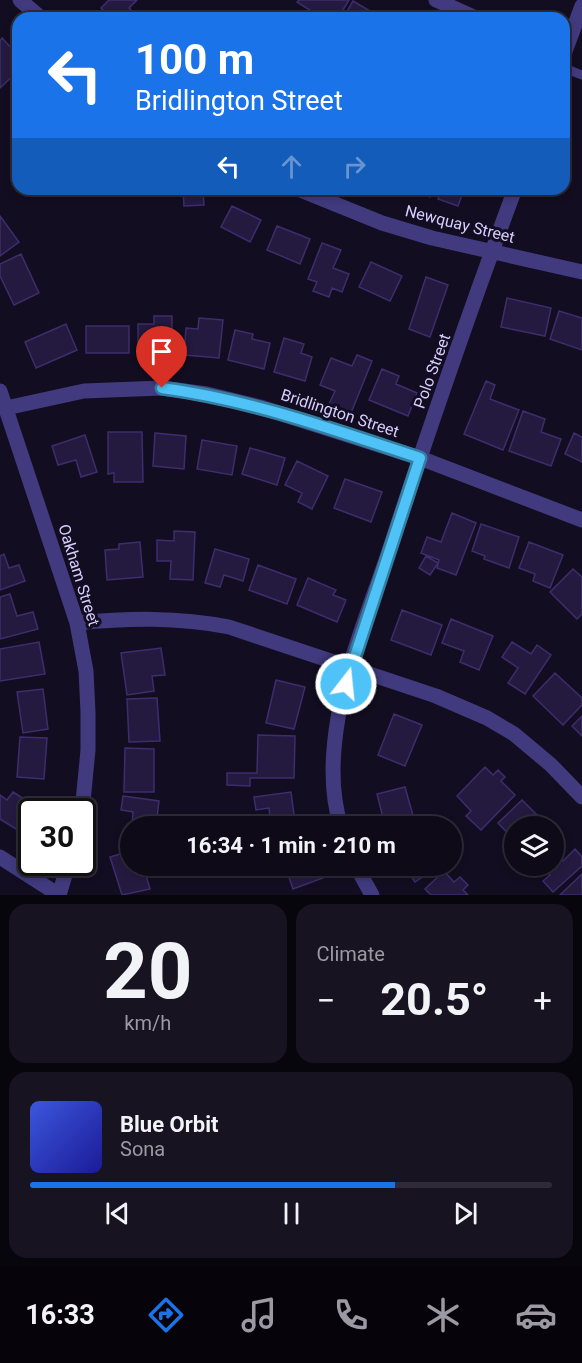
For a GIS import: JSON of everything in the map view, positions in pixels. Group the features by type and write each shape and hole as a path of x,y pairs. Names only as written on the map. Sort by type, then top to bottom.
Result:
{"street":[{"path":"20,0 34,12"},
{"path":"436,0 463,12"},
{"path":"570,37 582,6"},
{"name":"Newquay Street","path":"313,195 382,223 432,238 582,272"},
{"name":"Polo Street","path":"339,816 334,784 333,748 338,715 350,668 420,458 513,195"},
{"name":"Bridlington Street","path":"6,408 84,392 162,388 207,394 260,407 420,458 582,520"},
{"name":"Oakham Street","path":"0,391 77,623 86,671 88,712 88,750 83,798"},
{"path":"77,623 133,618 194,620 229,627 436,696 487,718 514,734 551,765 582,797"},
{"path":"0,857 59,895 65,876"},
{"path":"362,876 372,895"}],"building":[{"path":"109,0 137,0 129,8 133,12 105,12 101,8"},
{"path":"299,0 349,0 342,12 313,12 297,2"},
{"path":"353,1 372,12 347,12"},
{"path":"2,38 12,49 12,77 0,88 0,41"},
{"path":"183,195 203,195 204,205 184,206"},
{"path":"439,195 462,195 458,206 438,199"},
{"path":"232,206 261,220 250,242 221,227"},
{"path":"0,216 19,242 0,256"},
{"path":"277,226 310,239 300,264 267,250"},
{"path":"322,243 341,250 333,268 349,274 342,292 332,288 329,297 313,291 317,282 308,279"},
{"path":"21,254 39,293 14,305 0,276 0,264"},
{"path":"371,262 402,276 390,301 359,287"},
{"path":"426,277 448,285 430,337 409,329"},
{"path":"507,298 551,308 545,336 501,327"},
{"path":"559,311 582,318 582,350 550,339"},
{"path":"154,316 172,316 172,354 138,354 138,324 154,324"},
{"path":"199,318 223,320 219,358 184,355 186,328 198,329"},
{"path":"66,324 77,350 36,368 25,342"},
{"path":"86,326 129,326 129,353 86,353"},
{"path":"235,330 253,334 252,339 270,343 264,369 228,360"},
{"path":"284,338 304,344 301,353 312,357 305,381 274,372"},
{"path":"357,355 372,361 351,413 329,404 335,391 320,385 331,358 352,366"},
{"path":"382,369 399,376 396,384 417,393 408,416 369,400"},
{"path":"486,381 495,385 490,399 519,410 503,450 464,434"},
{"path":"523,411 545,419 541,432 561,439 551,466 509,451"},
{"path":"108,432 142,432 143,482 114,482 114,473 108,474"},
{"path":"155,433 186,436 184,469 153,466"},
{"path":"574,433 582,437 582,462 565,454"},
{"path":"85,435 97,472 81,477 76,460 58,465 52,446"},
{"path":"202,440 237,446 232,475 197,469"},
{"path":"250,448 285,458 277,485 242,474"},
{"path":"297,461 328,476 312,509 298,502 302,493 285,485"},
{"path":"345,479 382,492 371,522 334,508"},
{"path":"452,513 476,523 456,575 437,568 439,560 421,553 427,537 441,542"},
{"path":"481,524 519,537 509,568 484,559 485,556 472,551"},
{"path":"174,531 195,532 193,580 170,579 171,561 157,561 157,540 174,541"},
{"path":"140,542 143,577 107,580 105,550 119,549 119,544"},
{"path":"529,542 563,555 550,588 533,581 535,574 519,568"},
{"path":"215,549 249,559 243,581 224,575 220,587 205,583"},
{"path":"4,554 9,568 19,565 25,581 0,590 0,556"},
{"path":"426,556 438,563 430,575 419,568"},
{"path":"258,565 296,579 287,604 249,590"},
{"path":"573,569 582,577 582,614 577,619 550,592"},
{"path":"308,578 336,590 333,595 346,600 337,622 297,605"},
{"path":"10,594 17,616 33,612 38,629 0,639 0,597"},
{"path":"402,610 442,625 431,655 391,640"},
{"path":"451,619 493,636 479,670 460,662 464,651 442,643"},
{"path":"39,642 45,674 0,681 0,649"},
{"path":"512,642 531,654 537,645 551,655 525,694 508,683 518,668 502,657"},
{"path":"161,648 165,675 152,676 154,691 127,695 121,653"},
{"path":"555,673 582,698 582,705 563,725 533,696"},
{"path":"276,680 305,687 294,729 266,723"},
{"path":"43,689 48,729 23,733 17,692"},
{"path":"157,698 160,741 129,742 127,699"},
{"path":"394,714 422,725 405,766 378,755"},
{"path":"582,716 582,736 572,726"},
{"path":"258,735 295,736 294,778 250,778 250,786 227,785 227,773 257,773"},
{"path":"20,737 47,738 44,779 17,777"},
{"path":"125,748 154,749 154,792 124,792"},
{"path":"485,767 493,775 498,770 505,777 501,781 515,795 481,830 466,816 471,811 457,796"},
{"path":"405,787 413,816 382,816 377,794"},
{"path":"13,792 23,798 18,798 18,830 0,819 0,795 7,800"},
{"path":"291,792 294,816 270,816 269,808 256,810 254,797"},
{"path":"123,796 159,801 157,816 133,816 133,812 121,810"},
{"path":"522,800 538,816 505,816"},
{"path":"504,817 504,829 498,823"},
{"path":"575,849 582,857 582,866 553,892 543,881 549,876 564,876 564,860"},
{"path":"120,854 120,876 146,876 150,889 122,895 110,857"},
{"path":"582,874 582,895 560,895"},
{"path":"288,876 328,876 293,889"},
{"path":"411,876 424,876 415,882"},
{"path":"439,876 449,876 454,882 460,877 468,885 463,890 468,895 431,895 425,889"}],"route":[{"path":"162,388 207,394 260,407 420,458 346,684"}]}
